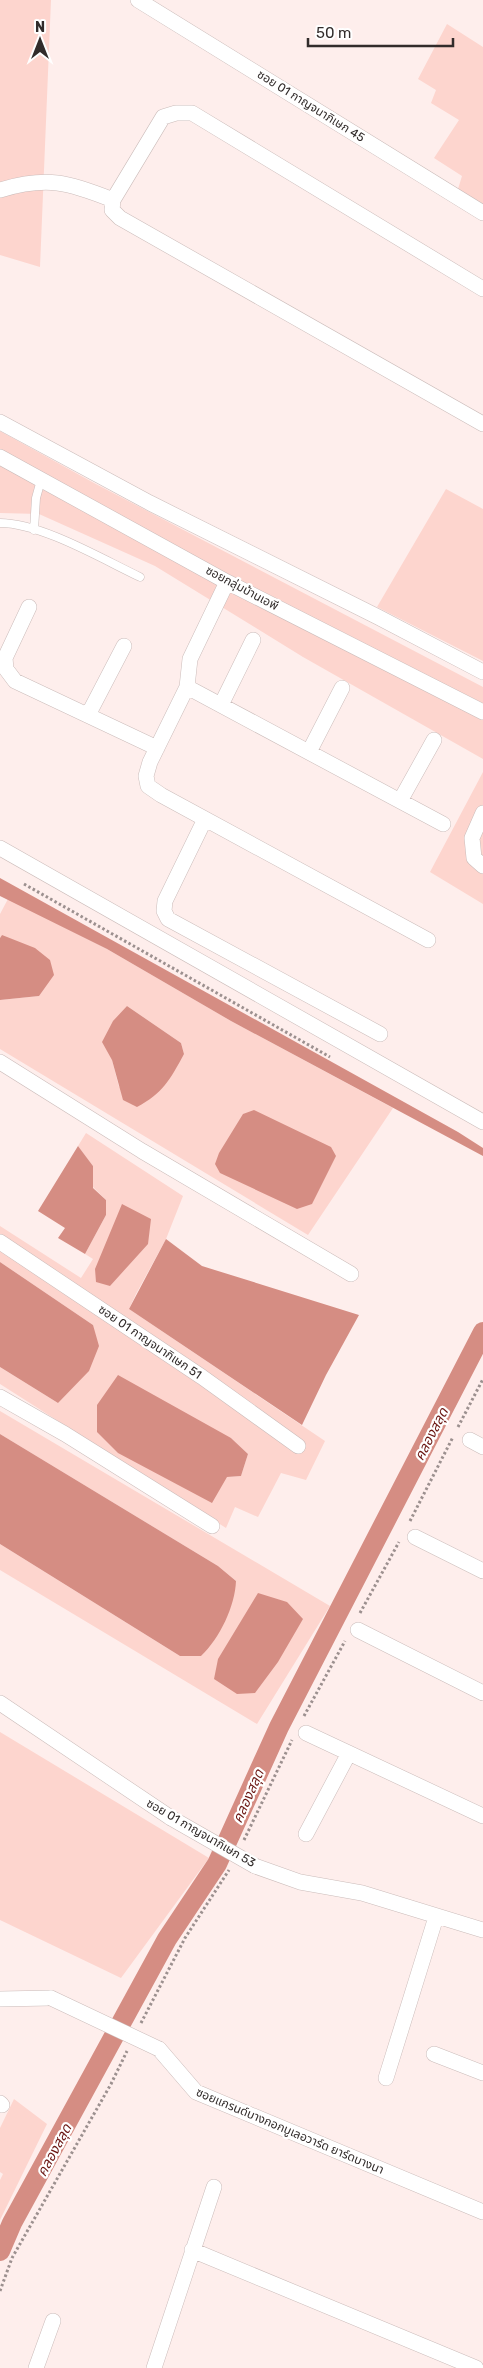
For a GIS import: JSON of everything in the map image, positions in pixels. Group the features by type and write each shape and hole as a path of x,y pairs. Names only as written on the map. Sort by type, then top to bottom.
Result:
{"street":[{"name":"ซอย 01 กาญจนาภิเษก 45","path":"138,0 483,213"},
{"path":"483,289 192,113 176,113 163,117 113,200 112,210 120,218 483,424"},
{"path":"0,190 27,182 69,184 113,200"},
{"path":"0,422 150,503 483,672"},
{"name":"ซอยกลุ่มบ้านเอพี","path":"1,459 227,582 483,712"},
{"path":"227,582 190,659 187,687 157,748 146,776 148,786 428,940"},
{"path":"30,607 5,658 6,669 15,680 157,748"},
{"path":"221,706 253,640"},
{"path":"88,715 124,646"},
{"path":"187,687 443,824"},
{"path":"309,752 342,688"},
{"path":"400,801 434,740"},
{"path":"483,813 472,838 474,858 483,866"},
{"path":"205,819 165,901 164,911 168,920 380,1034"},
{"path":"0,848 483,1122"},
{"path":"0,1062 142,1151 351,1274"},
{"name":"ซอย 01 กาญจนากิเษก 51","path":"0,1242 202,1376 298,1446"},
{"path":"0,1397 66,1434 212,1526"},
{"path":"408,1532 483,1572"},
{"path":"355,1628 483,1693"},
{"name":"ซอย 01 กาญจนากิเษก 53","path":"0,1703 171,1818 255,1866 300,1882 362,1893 483,1930"},
{"path":"300,1730 483,1816"},
{"path":"306,1834 348,1753"},
{"path":"386,2078 436,1917"},
{"name":"ซอยแกรนด์บางกอกบูเลอวาร์ด ยาร์ดบางนา","path":"0,1999 51,1998 159,2048 196,2092 483,2212"},
{"path":"434,2054 483,2073"},
{"path":"154,2368 214,2187"},
{"path":"192,2250 476,2368"},
{"path":"36,2368 53,2321"}],"lane":[{"path":"34,530 36,498 41,480"},
{"path":"0,523 34,530 140,577"}],"path":[{"path":"243,1841 300,1730 408,1532 483,1379"},
{"path":"140,2024 185,1938 230,1867"},
{"path":"0,2291 12,2258 111,2084 128,2050"}],"shaded area":[{"path":"0,0 51,0 40,267 0,255"},
{"path":"447,24 483,47 483,204 458,189 462,176 434,158 459,120 431,103 436,90 418,79"},
{"path":"0,431 94,483 483,687 483,759 303,657 155,566 39,514 0,513"},
{"path":"446,489 483,509 483,661 377,607"},
{"path":"483,772 483,904 430,872"},
{"path":"0,878 458,1132 483,1148 483,1156 231,1021 107,949 0,896"},
{"path":"8,899 107,949 231,1021 393,1108 308,1235 0,1049 0,1000 39,996 2,935 0,938 0,914","holes":["127,1006 181,1043 184,1054 119,1087 112,1060"]},
{"path":"2,935 35,948 50,960 54,975 39,996 0,1000 0,938"},
{"path":"127,1006 181,1043 184,1054 160,1091 137,1107 123,1100 112,1060 102,1042 113,1021"},
{"path":"254,1110 331,1147 336,1156 312,1204 297,1209 220,1173 215,1164 219,1153 243,1114"},
{"path":"86,1133 183,1196 166,1239 129,1309 325,1441 306,1480 281,1473 258,1517 235,1507 226,1528 0,1384 0,1367 58,1403 93,1325 0,1262 0,1226 81,1278 93,1259 85,1254 106,1215 106,1200 93,1187 93,1166 78,1146","holes":["97,1431 231,1438 248,1454 241,1476 227,1477"]},
{"path":"78,1146 93,1166 93,1188 106,1200 106,1215 85,1254 58,1238 65,1228 38,1211"},
{"path":"122,1204 151,1219 148,1244 110,1286 96,1282 95,1269"},
{"path":"166,1239 202,1266 359,1315 326,1375 302,1425 129,1309"},
{"path":"0,1262 93,1325 99,1346 89,1371 58,1403 0,1367"},
{"path":"118,1375 231,1438 248,1454 241,1476 227,1477 212,1503 118,1453 97,1432 97,1405"},
{"path":"0,1411 330,1606 257,1724 0,1570 0,1544 180,1656 236,1581 218,1566 0,1434"},
{"path":"0,1434 218,1566 236,1581 233,1601 225,1621 208,1649 201,1656 180,1656 0,1544"},
{"path":"258,1593 287,1602 303,1619 278,1662 255,1693 237,1694 214,1679 218,1659"},
{"path":"0,1732 209,1858 121,1978 0,1920"},
{"path":"14,2099 47,2124 0,2220 0,2180 3,2174 0,2172 0,2128"}],"waterway":[{"name":"คลองสลุด","path":"0,2251 12,2223 167,1939 217,1864 279,1727 483,1332"}]}
